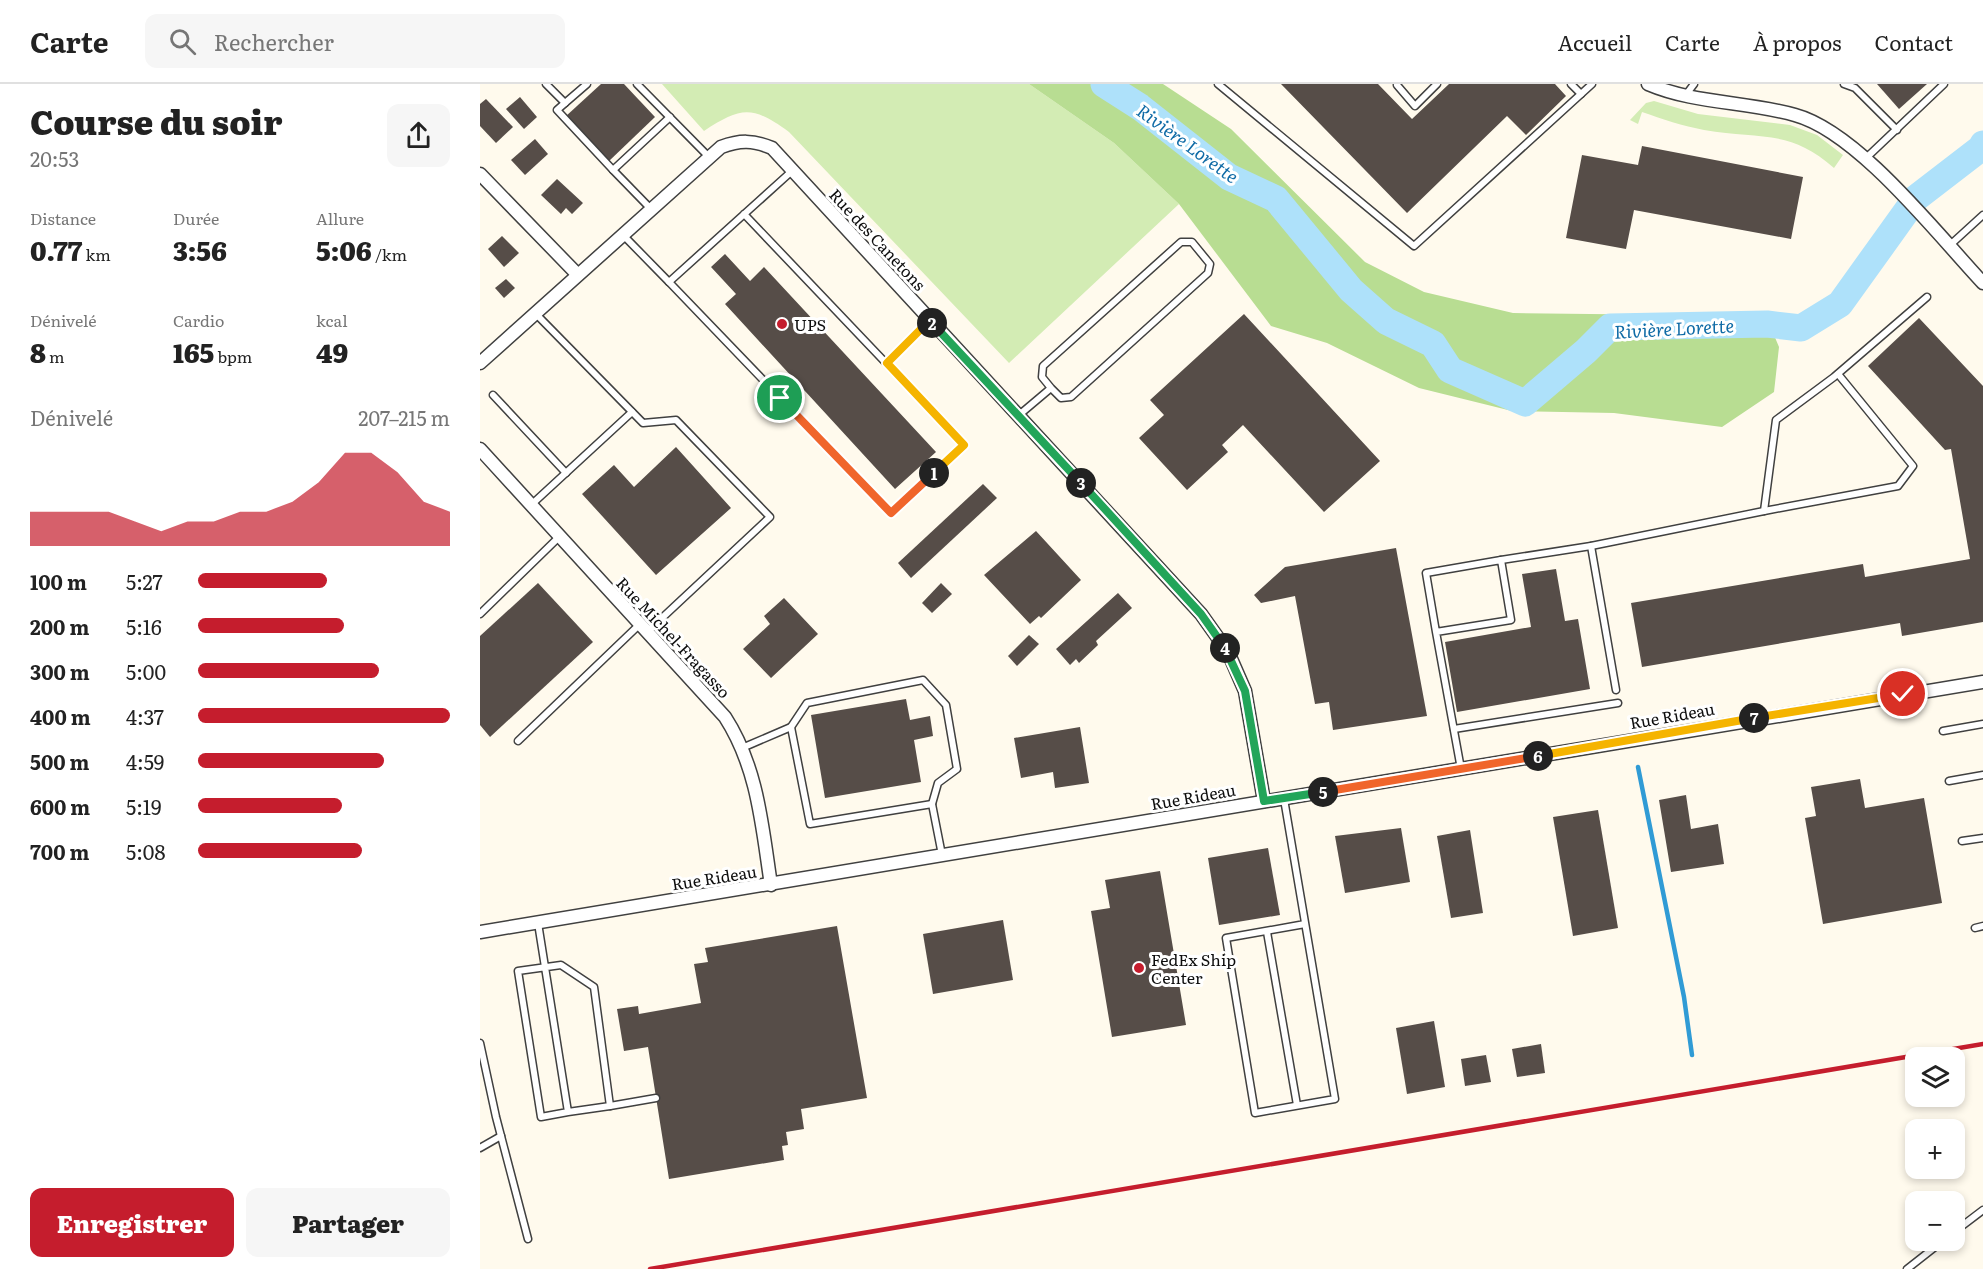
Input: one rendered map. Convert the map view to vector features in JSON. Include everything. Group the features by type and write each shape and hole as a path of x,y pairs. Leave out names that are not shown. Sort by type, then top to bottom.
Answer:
{"street":[{"path":"1648,84 1684,97 1796,115 1833,132 1891,184 1983,283"},
{"name":"Rue des Canetons","path":"480,363 708,156 721,147 737,142 756,142 772,148 1201,614 1228,652 1249,706 1264,801"},
{"path":"480,174 578,274"},
{"name":"Rue Michel-Fragasso","path":"480,449 725,717 742,748 757,793 771,885"},
{"name":"Rue Rideau","path":"480,932 1983,682"}],"lane":[{"path":"546,84 565,103"},
{"path":"586,84 557,110 650,208"},
{"path":"637,84 708,156"},
{"path":"1218,84 1414,246 1592,84"},
{"path":"1397,84 1415,106 1437,84"},
{"path":"1571,84 1581,94"},
{"path":"1684,97 1694,84"},
{"path":"1845,84 1855,88 1897,130"},
{"path":"1865,159 1944,84"},
{"path":"613,170 670,117"},
{"path":"669,282 792,171"},
{"path":"622,234 891,513 964,445 744,214"},
{"path":"1949,247 1983,215"},
{"path":"1181,242 1192,242 1210,264 1208,273 1071,397 1061,398 1051,388 1042,377 1043,366 1181,242"},
{"path":"1764,511 1776,420 1838,374 1927,297"},
{"path":"518,741 770,517 676,420 643,423 535,313"},
{"path":"887,363 930,320"},
{"path":"1462,769 1426,573 1591,546 1898,486 1913,466 1838,374"},
{"path":"1018,416 1051,388"},
{"path":"493,395 566,473"},
{"path":"531,506 632,412"},
{"path":"480,614 560,537"},
{"path":"1591,546 1616,690"},
{"path":"1436,632 1511,620 1502,560"},
{"path":"742,748 791,727 807,703 923,680 945,705 957,769 938,783 932,804 942,856"},
{"path":"1454,729 1618,703"},
{"path":"1943,731 1983,724"},
{"path":"791,727 810,824 932,804"},
{"path":"1949,781 1983,775"},
{"path":"1284,798 1335,1099 1255,1113 1226,939 1305,924"},
{"path":"1962,841 1983,837"},
{"path":"538,923 568,1112"},
{"path":"1975,928 1983,926"},
{"path":"1267,932 1297,1105"},
{"path":"610,1106 594,987 561,964 518,971 541,1117 568,1112 610,1106 656,1098"},
{"path":"480,1043 528,1239"},
{"path":"480,1148 501,1136"},
{"path":"1965,1224 1983,1210"},
{"path":"1906,1269 1930,1251"}],"green space":[{"path":"662,84 1029,84 1114,143 1179,204 1009,363 789,132 765,117 746,112 728,117 704,131"},
{"path":"1029,84 1163,84 1231,129 1365,262 1424,292 1513,313 1766,316 1779,347 1774,392 1722,427 1614,413 1512,411 1419,388 1327,343 1271,326 1179,204 1114,143"},
{"path":"1654,101 1698,114 1790,125 1817,135 1843,155 1834,168 1818,155 1788,141 1704,130 1642,112 1638,124 1630,120 1646,103"}],"building":[{"path":"601,84 624,84 655,117 608,162 565,117"},
{"path":"1281,84 1378,84 1412,119 1449,84 1555,84 1566,96 1526,135 1507,116 1407,213"},
{"path":"1877,84 1927,84 1899,109"},
{"path":"520,97 537,117 524,129 506,109"},
{"path":"486,99 513,127 496,143 480,126 480,104"},
{"path":"535,139 548,154 525,175 511,160"},
{"path":"1642,146 1803,177 1791,239 1634,210 1626,249 1566,238 1582,155 1638,165"},
{"path":"557,179 583,203 572,214 566,208 561,214 541,195"},
{"path":"502,236 519,253 504,267 488,249"},
{"path":"725,254 750,281 764,267 936,452 895,489 725,304 736,294 711,267"},
{"path":"506,279 515,288 504,298 495,288"},
{"path":"1244,314 1380,461 1324,512 1243,425 1222,445 1228,452 1187,490 1139,438 1164,415 1150,400"},
{"path":"1919,318 1983,386 1983,622 1902,636 1900,623 1642,667 1631,603 1863,564 1865,577 1970,559 1951,449 1945,450 1868,366"},
{"path":"676,447 731,508 656,575 582,494 614,465 634,487"},
{"path":"983,484 997,498 911,578 898,563"},
{"path":"1036,531 1081,580 1041,618 1039,616 1030,624 984,575"},
{"path":"1396,548 1427,716 1333,730 1329,702 1315,704 1295,596 1261,603 1254,595 1285,567"},
{"path":"1556,569 1565,621 1578,619 1590,689 1457,712 1445,642 1531,627 1522,574"},
{"path":"538,583 593,642 490,737 480,725 480,636"},
{"path":"941,583 952,594 932,613 922,603"},
{"path":"1118,593 1132,608 1096,641 1098,645 1079,663 1076,659 1070,665 1056,649"},
{"path":"784,598 818,634 771,678 743,649 770,624 764,616"},
{"path":"1029,635 1039,644 1017,666 1008,656"},
{"path":"906,699 910,720 930,716 933,736 914,740 921,782 825,798 811,715"},
{"path":"1080,727 1089,783 1055,788 1053,772 1021,778 1014,738"},
{"path":"1860,779 1865,808 1924,798 1942,903 1823,924 1805,818 1816,816 1811,787"},
{"path":"1686,795 1691,829 1718,824 1724,864 1671,872 1659,800"},
{"path":"1598,810 1618,928 1573,936 1553,817"},
{"path":"1401,828 1410,882 1345,893 1335,836"},
{"path":"1470,830 1483,913 1451,918 1437,836"},
{"path":"1268,848 1280,915 1219,925 1208,858"},
{"name":"FedEx Ship Center","path":"1160,871 1186,1025 1112,1037 1091,911 1110,908 1105,880"},
{"path":"1003,920 1013,980 933,994 923,934"},
{"path":"837,926 867,1098 801,1109 804,1129 786,1132 788,1145 782,1146 784,1160 669,1179 648,1047 624,1051 617,1009 638,1006 639,1014 701,1003 694,964 708,962 705,948"},
{"path":"1434,1021 1445,1087 1407,1094 1396,1028"},
{"path":"1541,1044 1545,1073 1517,1077 1512,1049"},
{"path":"1486,1055 1491,1082 1465,1086 1461,1059"}],"waterway":[{"name":"Rivière Lorette","path":"1104,84 1140,107 1229,177 1276,199 1351,290 1386,321 1433,344 1450,370 1525,403 1586,351 1610,327 1767,324 1801,328 1840,304 1916,198 1981,148 1983,144"},
{"path":"1638,767 1684,997 1692,1055"}],"railway":[{"path":"650,1269 1983,1044"}],"place":[{"name":"UPS","path":"782,324"},
{"name":"FedEx Ship Center","path":"1139,968"}],"route":[{"path":"780,398 891,513 964,445 887,363 930,320 1201,614 1228,652 1249,706 1264,801 1478,767 1903,694"}]}
